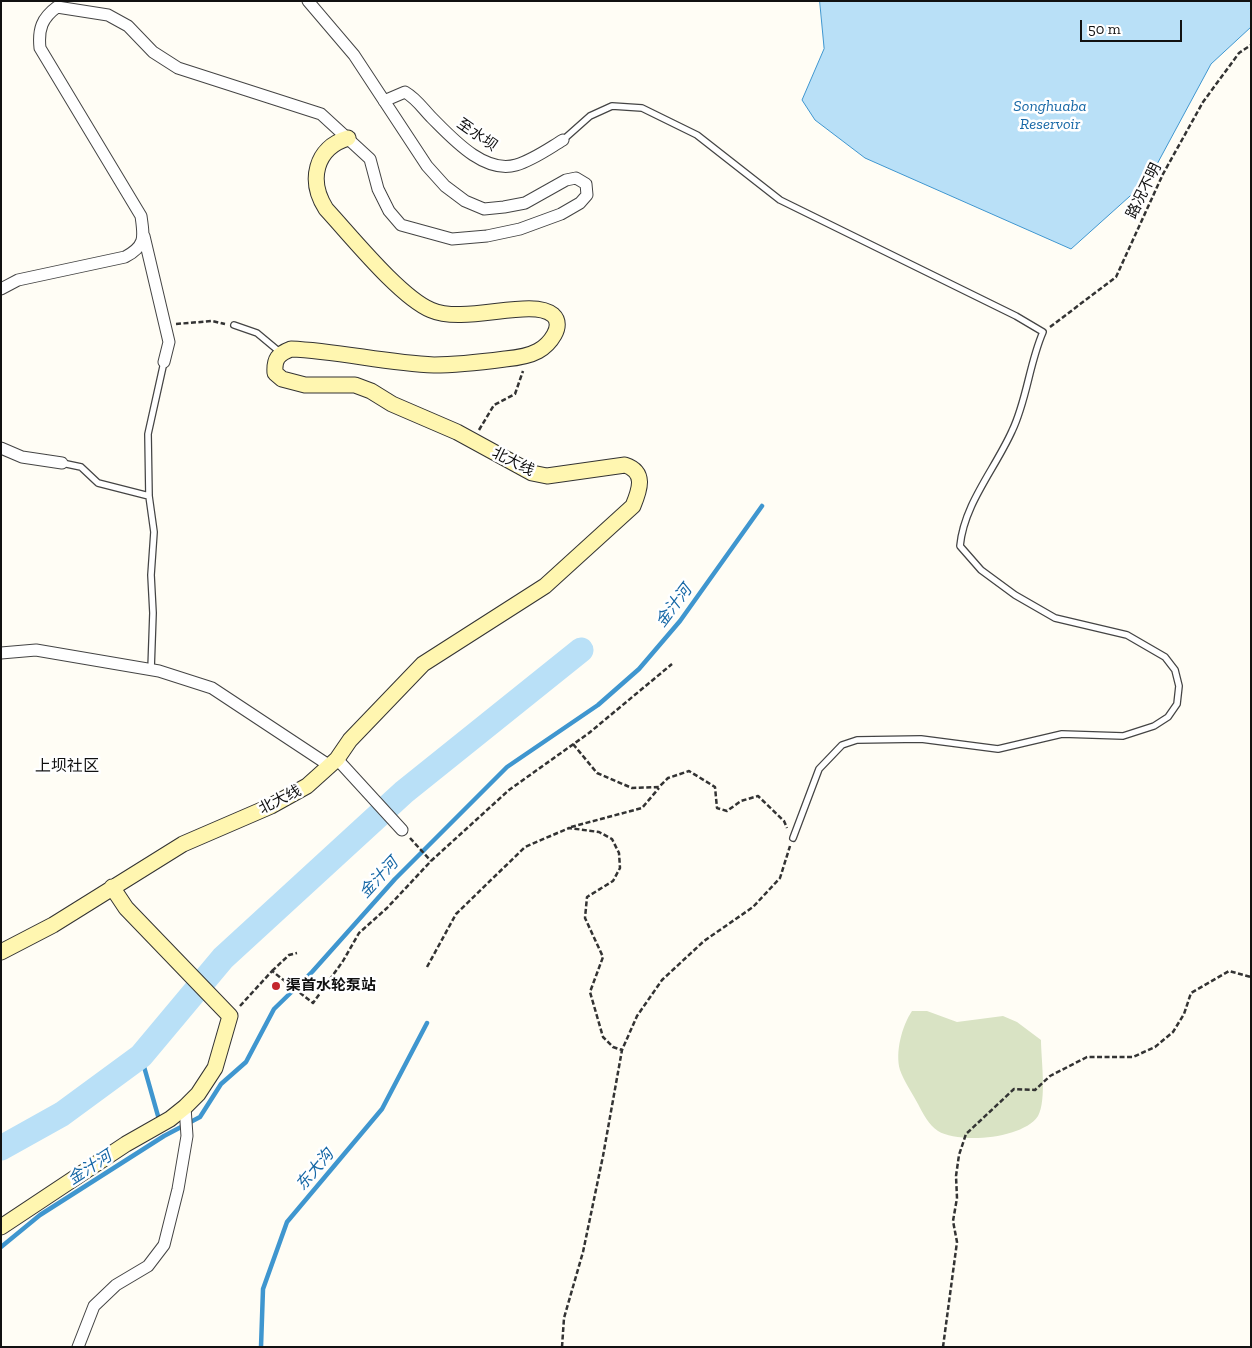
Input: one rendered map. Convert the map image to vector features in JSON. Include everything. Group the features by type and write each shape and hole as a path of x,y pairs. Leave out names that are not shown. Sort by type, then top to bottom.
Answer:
{"street":[{"path":"164,362 169,342 141,216 40,48 38,34 45,16 57,7 108,15 128,26 153,52 178,68 321,114 370,159 378,189 389,210 402,225 452,239 487,236 520,229 561,214 580,203 587,195 586,184 576,178 566,180 525,203 484,209 465,201 446,186 427,166 354,55 308,1"},
{"name":"至水坝","path":"384,101 405,92 415,98 429,115 462,146 482,160 503,167 535,157 563,140"},
{"path":"281,353 291,349 434,364 508,359 528,355 547,345 558,327 555,317 546,310 535,308 462,316 431,310 403,292 326,209 317,196 315,178 317,167 328,148 336,141 348,138"},
{"path":"1,289 18,280 125,257 137,250 144,236"},
{"name":"北大线","path":"1,952 53,926 112,887 183,844 278,802 307,786 333,762 350,740 423,664 545,586 633,506 639,491 640,478 634,468 625,465 547,476 532,473 473,441 355,385 305,385 282,379 275,373 274,362 281,353"},
{"path":"1,448 22,457 62,463"},
{"path":"1,653 36,650 151,670 212,688 333,762 357,780 402,830"},
{"path":"1,1227 126,1144 170,1119 185,1113 215,1068 230,1016 126,908 112,887"},
{"path":"78,1347 94,1306 116,1285 148,1266 164,1245 178,1189 187,1136 185,1113"}],"lane":[{"path":"563,140 590,116 612,106 642,108 698,135 780,200 1016,316 1044,332 1036,348 1013,430 962,525 960,546 981,570 1008,590 1054,618 1128,636 1165,657 1175,670 1179,686 1177,704 1168,717 1161,722 1124,736 1062,734 998,749 921,739 857,740 842,745 819,769 793,838"},
{"path":"234,325 257,333 281,353"},
{"path":"151,670 153,613 150,575 154,532 149,496 148,434 164,362"},
{"path":"62,463 81,467 98,483 149,496"}],"path":[{"name":"路况不明","path":"1044,332 1116,277 1163,174 1203,102 1239,53 1251,45"},
{"path":"165,324 212,321 234,325"},
{"path":"473,441 494,406 515,394 528,355"},
{"path":"272,971 313,1003 359,933 387,908 431,862 510,790 573,744 672,664"},
{"path":"573,744 597,773 632,788 659,787"},
{"path":"427,967 456,914 525,847 570,828 642,808 668,778 689,771 715,787 717,808 726,811 741,801 758,796 784,821 793,838 780,878 753,908 704,941 662,980 638,1016 622,1050 583,1252 564,1318 562,1347"},
{"path":"570,828 599,832 612,839 620,853 620,868 613,881 586,897 585,918 603,957 590,992 600,1028 603,1037 613,1048 622,1050"},
{"path":"418,847 431,862"},
{"path":"230,1016 289,955 297,953"},
{"path":"942,1347 957,1242 953,1221 958,1198 956,1176 959,1154 966,1134 1014,1089 1034,1090 1050,1076 1088,1057 1133,1057 1155,1047 1173,1032 1184,1014 1191,993 1209,981 1229,971 1251,977"}],"green space":[{"path":"912,1011 927,1011 957,1022 1003,1016 1017,1022 1041,1040 1043,1090 1041,1109 1038,1116 1030,1124 1019,1130 990,1137 960,1137 948,1135 935,1129 924,1115 900,1070 898,1055 900,1039"}],"water":[{"name":"Songhuaba Reservoir","path":"820,1 1251,1 1251,27 1211,64 1149,179 1071,249 865,158 815,120 802,100 824,49"}],"waterway":[{"name":"金汁河","path":"1,1247 40,1215 164,1136 200,1117 221,1084 246,1062 274,1009 312,972 395,879 507,767 598,705 639,669 680,621 762,506"},
{"path":"1,1148 62,1114 141,1056 223,958 404,792 581,650"},
{"name":"东大沟","path":"261,1347 263,1289 287,1222 382,1109 427,1023"},
{"path":"141,1056 160,1123"}],"place":[{"name":"渠首水轮泵站","path":"276,986"}],"district":[{"name":"上坝社区","path":"67,766"}]}
